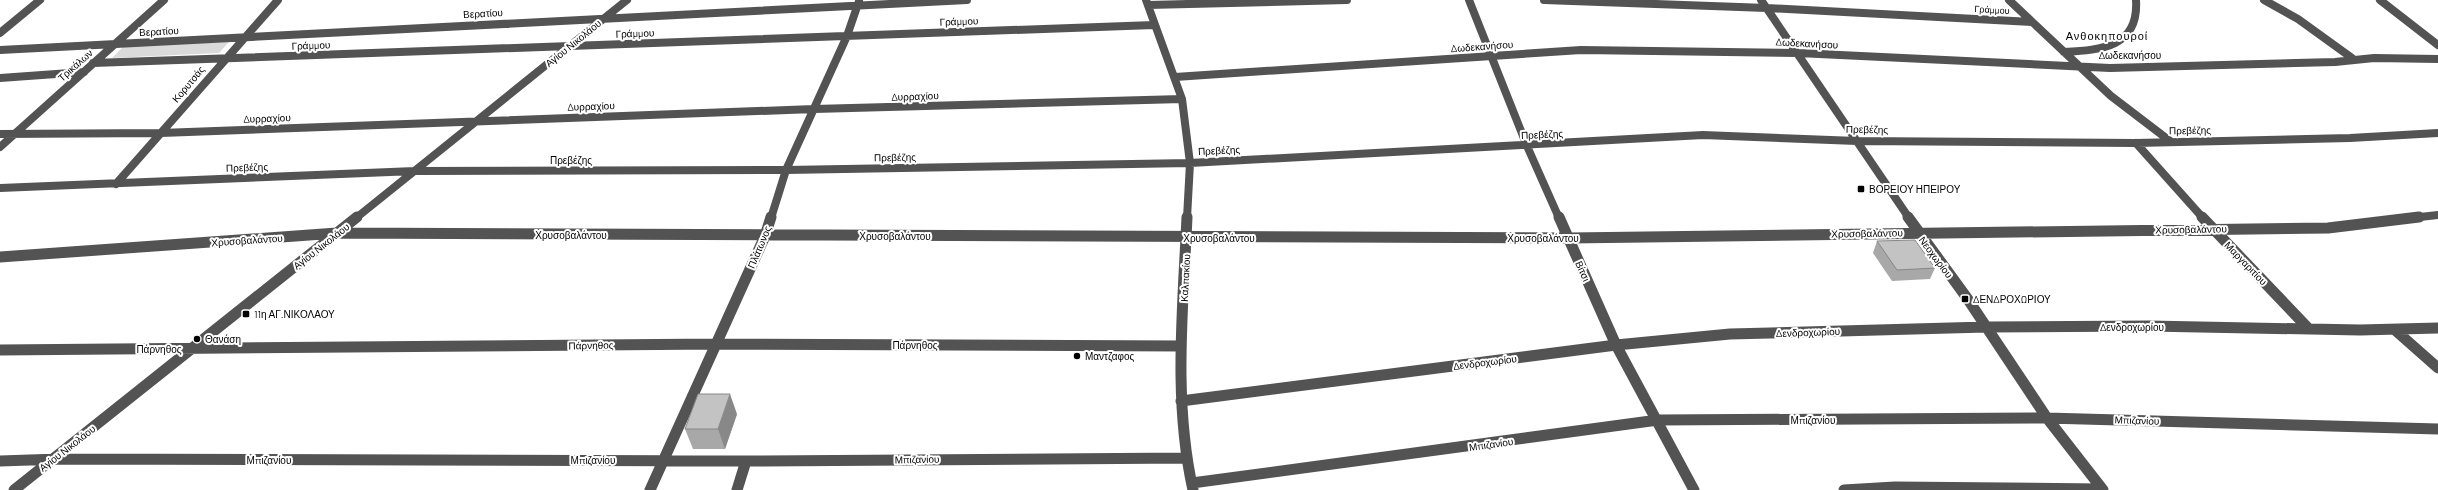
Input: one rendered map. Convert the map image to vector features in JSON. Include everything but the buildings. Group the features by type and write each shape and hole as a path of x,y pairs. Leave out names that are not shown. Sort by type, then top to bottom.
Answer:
{"street":[{"path":"0,33 40,0"},
{"name":"Τρικάλων","path":"0,147 164,0"},
{"name":"Κορυτσάς","path":"116,184 224,59 278,0"},
{"name":"Αγίου Νικολάου","path":"14,490 415,171 627,0"},
{"name":"Βερατίου","path":"0,50 859,3 967,0"},
{"path":"1147,3 1346,0"},
{"name":"Βίτσι","path":"1469,0 1527,146 1616,345 1658,420 1694,490"},
{"name":"Γράμμου","path":"1544,0 1764,4 2032,22"},
{"path":"2009,0 2111,96 2170,141"},
{"path":"2064,52 2105,48 2126,38 2135,23 2136,0"},
{"path":"2264,0 2298,19 2352,58"},
{"path":"2380,0 2438,45"},
{"name":"Πλάτωνος","path":"650,490 765,236 786,170 847,36 859,3"},
{"name":"Καλπακίου","path":"1147,3 1154,25 1175,77 1182,100 1190,162 1181,346 1181,401 1186,458 1192,487"},
{"name":"Νεοχωρίου","path":"1764,4 1918,232 1986,327 2047,418 2102,489"},
{"name":"Γράμμου","path":"94,63 1154,25"},
{"name":"Δωδεκανήσου","path":"1175,77 1581,50 1798,54 1944,62 2118,67 2335,62 2352,58 2438,59"},
{"path":"0,78 84,72"},
{"name":"Δυρραχίου","path":"0,134 161,133 478,120 1182,100"},
{"name":"Πρεβέζης","path":"0,188 415,171 786,170 1190,162 1527,146 1703,135 1857,140 2136,143 2170,141 2350,138 2438,133"},
{"name":"Μαργαριτίου","path":"2136,143 2212,228 2308,328"},
{"name":"Χρυσοβαλάντου","path":"0,257 337,233 1187,238 1569,238 2212,228 2328,228 2438,216"},
{"name":"Δενδροχωρίου","path":"1181,401 1616,345 1730,334 1986,327 2308,328 2395,330 2438,328"},
{"path":"2395,330 2438,367"},
{"name":"Πάρνηθος","path":"0,350 716,344 1181,346"},
{"name":"Μπιζανίου","path":"1192,487 1658,420 2047,418 2438,429"},
{"name":"Μπιζανίου","path":"0,461 746,461 1186,458"},
{"path":"737,490 746,461"},
{"path":"1844,490 1895,488 2102,489"}],"shaded area":[{"path":"229,42 219,53 112,58 124,46"}],"place":[{"name":"ΒΟΡΕΙΟΥ ΗΠΕΙΡΟΥ","path":"1861,189"},
{"name":"ΔΕΝΔΡΟΧΩΡΙΟΥ","path":"1965,299"},
{"name":"11η ΑΓ.ΝΙΚΟΛΑΟΥ","path":"246,314"},
{"name":"Θανάση","path":"197,339"},
{"name":"Μαντζαφος","path":"1077,356"}],"district":[{"name":"Ανθοκηπουροί","path":"2107,36"}]}
